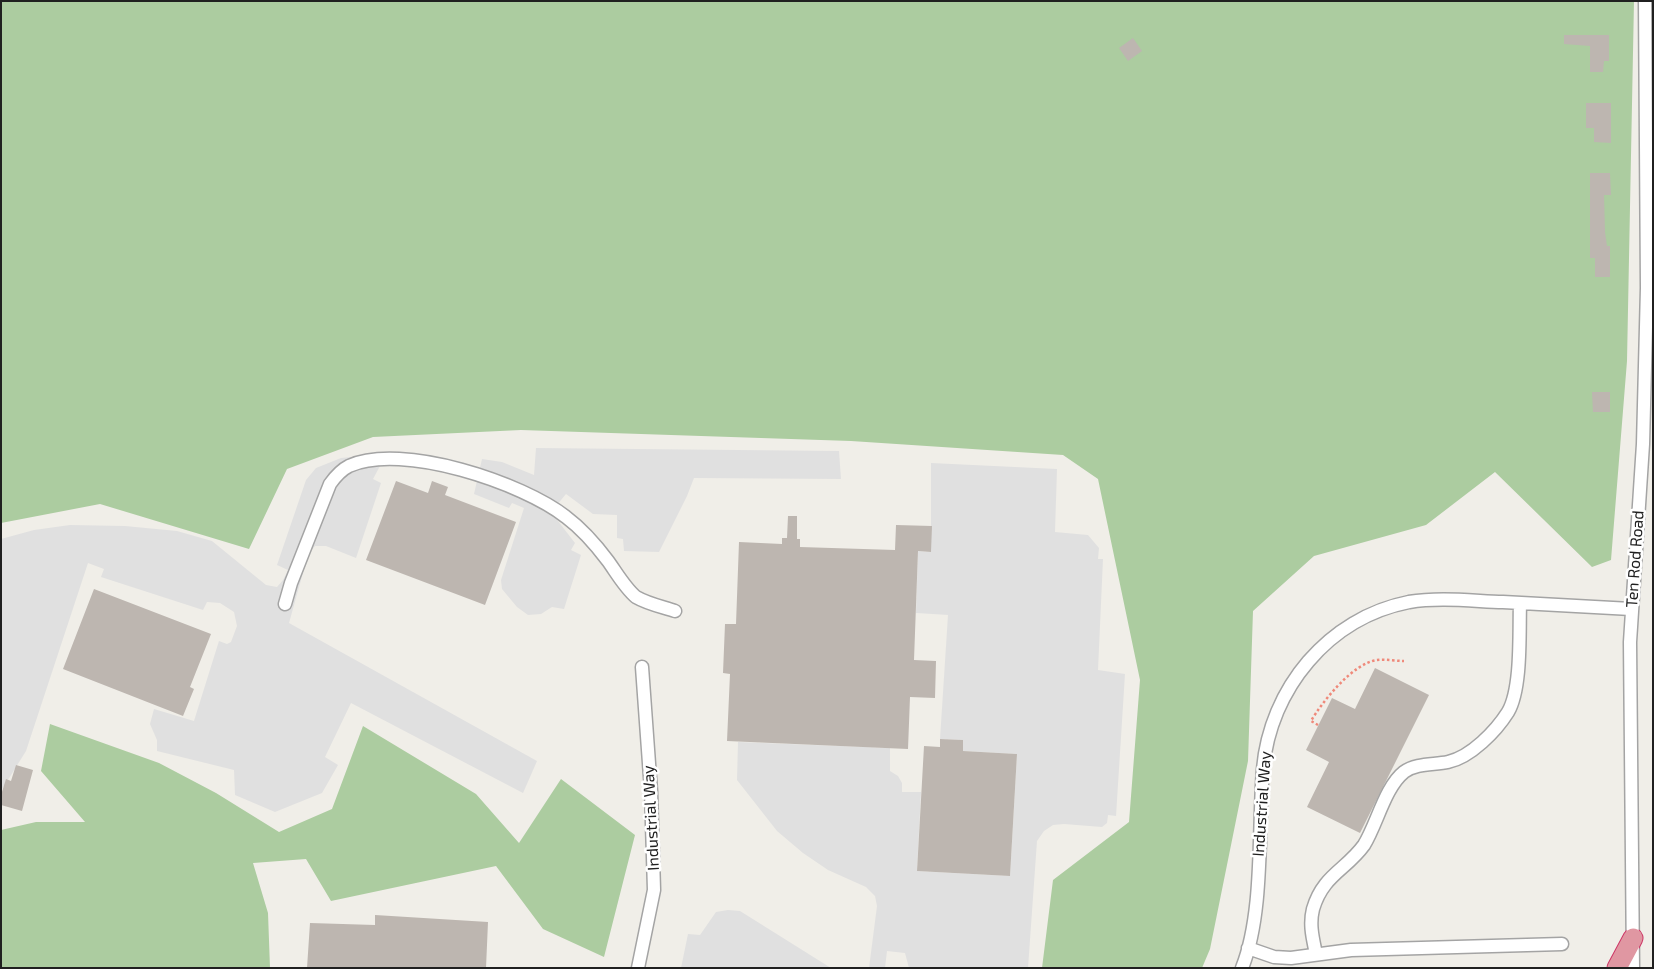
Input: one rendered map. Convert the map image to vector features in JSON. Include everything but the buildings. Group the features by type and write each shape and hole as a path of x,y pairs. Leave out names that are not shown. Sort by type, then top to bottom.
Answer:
{"highway":[{"path":"1617,968 1633,938"}],"street":[{"name":"Ten Rod Road","path":"1633,968 1630,720 1631,609 1649,379 1646,1"},
{"path":"285,604 298,565 330,484 338,474 350,466 388,460 420,462 484,476 523,492 573,523 601,552 634,595 643,601 675,612"},
{"name":"Industrial Way","path":"1242,968 1248,948 1255,907 1263,768 1267,741 1272,720 1306,662 1344,629 1388,608 1409,602 1434,600 1631,609"},
{"path":"1316,954 1312,921 1319,895 1333,874 1355,856 1364,844 1398,777 1415,767 1449,762 1462,757 1478,745 1508,712 1516,688 1520,603"},
{"name":"Industrial Way","path":"638,968 654,890 651,801 642,668"},
{"path":"1248,948 1284,958 1351,950 1562,944"}],"path":[{"path":"1318,726 1311,721 1330,693 1349,676 1375,660 1404,661"}],"green space":[{"path":"1,1 1634,1 1627,361 1611,560 1592,567 1495,472 1426,525 1314,556 1253,611 1248,761 1210,949 1202,968 1042,968 1053,880 1129,822 1140,680 1098,479 1063,455 851,441 521,430 373,437 287,469 249,549 100,504 1,523"},
{"path":"50,724 159,763 216,793 279,832 332,809 363,726 476,794 519,843 561,779 635,835 604,957 543,929 496,866 331,901 306,859 253,863 268,913 270,968 1,968 1,830 36,822 85,822 41,771"}],"shaded area":[{"path":"536,448 839,451 841,479 694,478 659,552 624,551 623,539 617,538 617,515 593,514 566,494 551,512 575,543 571,550 581,555 564,609 552,607 541,614 528,615 517,607 502,589 501,580 524,508 512,503 509,508 474,494 482,459 502,462 534,475"},
{"path":"361,456 380,466 373,479 381,483 356,558 326,546 315,546 308,555 289,623 537,761 523,793 351,703 325,757 338,765 322,793 275,812 235,795 234,770 157,751 157,740 150,724 154,709 194,721 219,641 227,644 231,642 237,626 234,612 220,603 207,602 203,610 101,577 104,569 88,563 26,751 1,791 1,539 34,530 70,525 125,526 177,531 212,541 266,585 277,587 288,570 277,565 306,480 316,468 341,458"},
{"path":"931,463 1057,469 1055,532 1088,535 1099,548 1098,559 1103,559 1098,670 1125,674 1116,816 1108,815 1107,823 1102,827 1053,825 1044,831 1037,841 1028,968 909,968 905,953 887,951 885,968 869,968 877,906 875,896 866,887 828,870 803,853 777,831 737,780 738,742 890,748 890,771 898,776 902,783 902,792 921,792 917,871 1010,876 1017,754 963,751 963,740 940,739 948,615 916,613 918,551 931,552"},
{"path":"740,911 831,968 681,968 688,934 700,935 716,912"}]}
